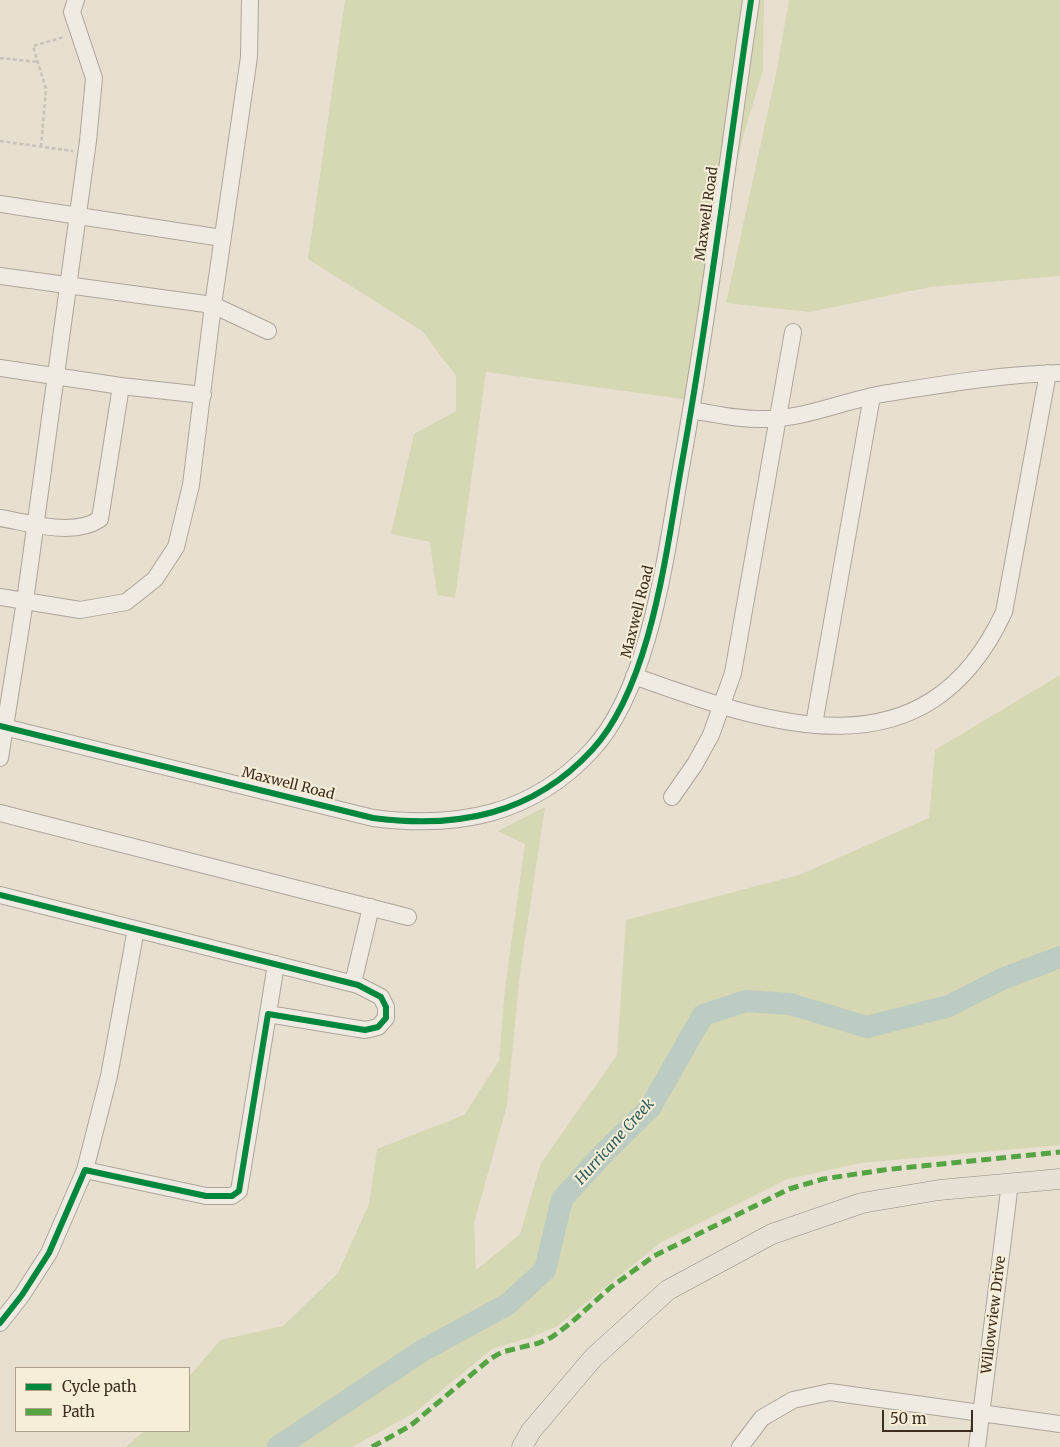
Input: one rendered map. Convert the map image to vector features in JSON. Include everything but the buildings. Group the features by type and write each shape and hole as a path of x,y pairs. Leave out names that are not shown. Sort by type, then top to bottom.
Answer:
{"main road":[{"path":"522,1447 531,1431 594,1357 668,1290 772,1234 862,1203 939,1190 1060,1179"}],"street":[{"path":"0,758 2,726 25,601 36,524 78,215 94,78 72,12 76,0"},
{"path":"0,597 80,610 126,602 156,580 176,547 191,485 222,238 249,57 250,0"},
{"name":"Maxwell Road","path":"2,726 373,818 403,822 442,822 490,814 538,794 565,775 592,750 608,730 634,676 646,644 666,548 691,410 751,0"},
{"path":"0,204 222,238"},
{"path":"0,276 213,305 268,331"},
{"path":"672,797 695,764 711,735 739,647 793,332"},
{"path":"0,368 202,396"},
{"path":"634,676 721,706 752,714 814,724 863,726 904,716 937,698 968,670 990,640 1004,612 1054,373 1032,374 872,396 778,418 734,418 691,410"},
{"path":"0,518 73,528 89,526 100,518 121,386"},
{"path":"814,724 872,396"},
{"path":"0,813 408,917"},
{"path":"0,895 353,983 381,997 386,1007 386,1018 378,1027 365,1030 268,1014"},
{"path":"353,983 371,908"},
{"path":"0,1322 22,1294 49,1252 85,1170 110,1076 136,929"},
{"path":"85,1170 206,1196 232,1196 239,1191 276,964"},
{"name":"Willowview Drive","path":"977,1447 1010,1184"},
{"path":"740,1447 762,1418 793,1400 830,1392 1060,1424"}],"path":[{"path":"41,147 46,89 33,46 64,37"},
{"path":"0,58 38,62"},
{"path":"0,141 73,151"}],"green space":[{"path":"345,0 764,0 763,70 743,137 721,231 690,400 486,372 455,598 437,595 430,542 391,534 414,434 456,411 456,376 422,331 308,259"},
{"path":"789,0 1060,0 1060,276 930,287 810,312 726,303 776,74"},
{"path":"1060,675 1060,1145 861,1163 788,1179 660,1243 556,1327 492,1349 414,1413 352,1447 126,1447 143,1432 190,1432 190,1376 220,1340 283,1326 338,1273 369,1204 377,1149 464,1115 499,1061 505,988 525,844 498,831 545,807 520,973 507,1105 474,1223 476,1270 520,1234 541,1163 617,1055 626,920 799,875 929,818 935,750"}],"waterway":[{"name":"Hurricane Creek","path":"278,1447 422,1351 508,1304 545,1270 562,1199 604,1153 650,1108 703,1015 746,1001 790,1004 867,1027 949,1006 1002,979 1060,957"}],"marked path":[{"path":"372,1447 410,1426 490,1359 502,1352 539,1343 552,1337 611,1287 654,1256 789,1189 823,1179 883,1170 1060,1152"}],"cycle path":[{"path":"0,726 373,818 404,821 434,821 463,818 492,812 518,803 544,790 569,772 592,750 612,723 629,691 642,655 662,577 701,351 751,0"},
{"path":"0,895 358,985 381,997 386,1007 386,1018 378,1027 365,1030 268,1014 239,1191 232,1196 206,1196 85,1170 49,1253 22,1295 0,1323"}]}
